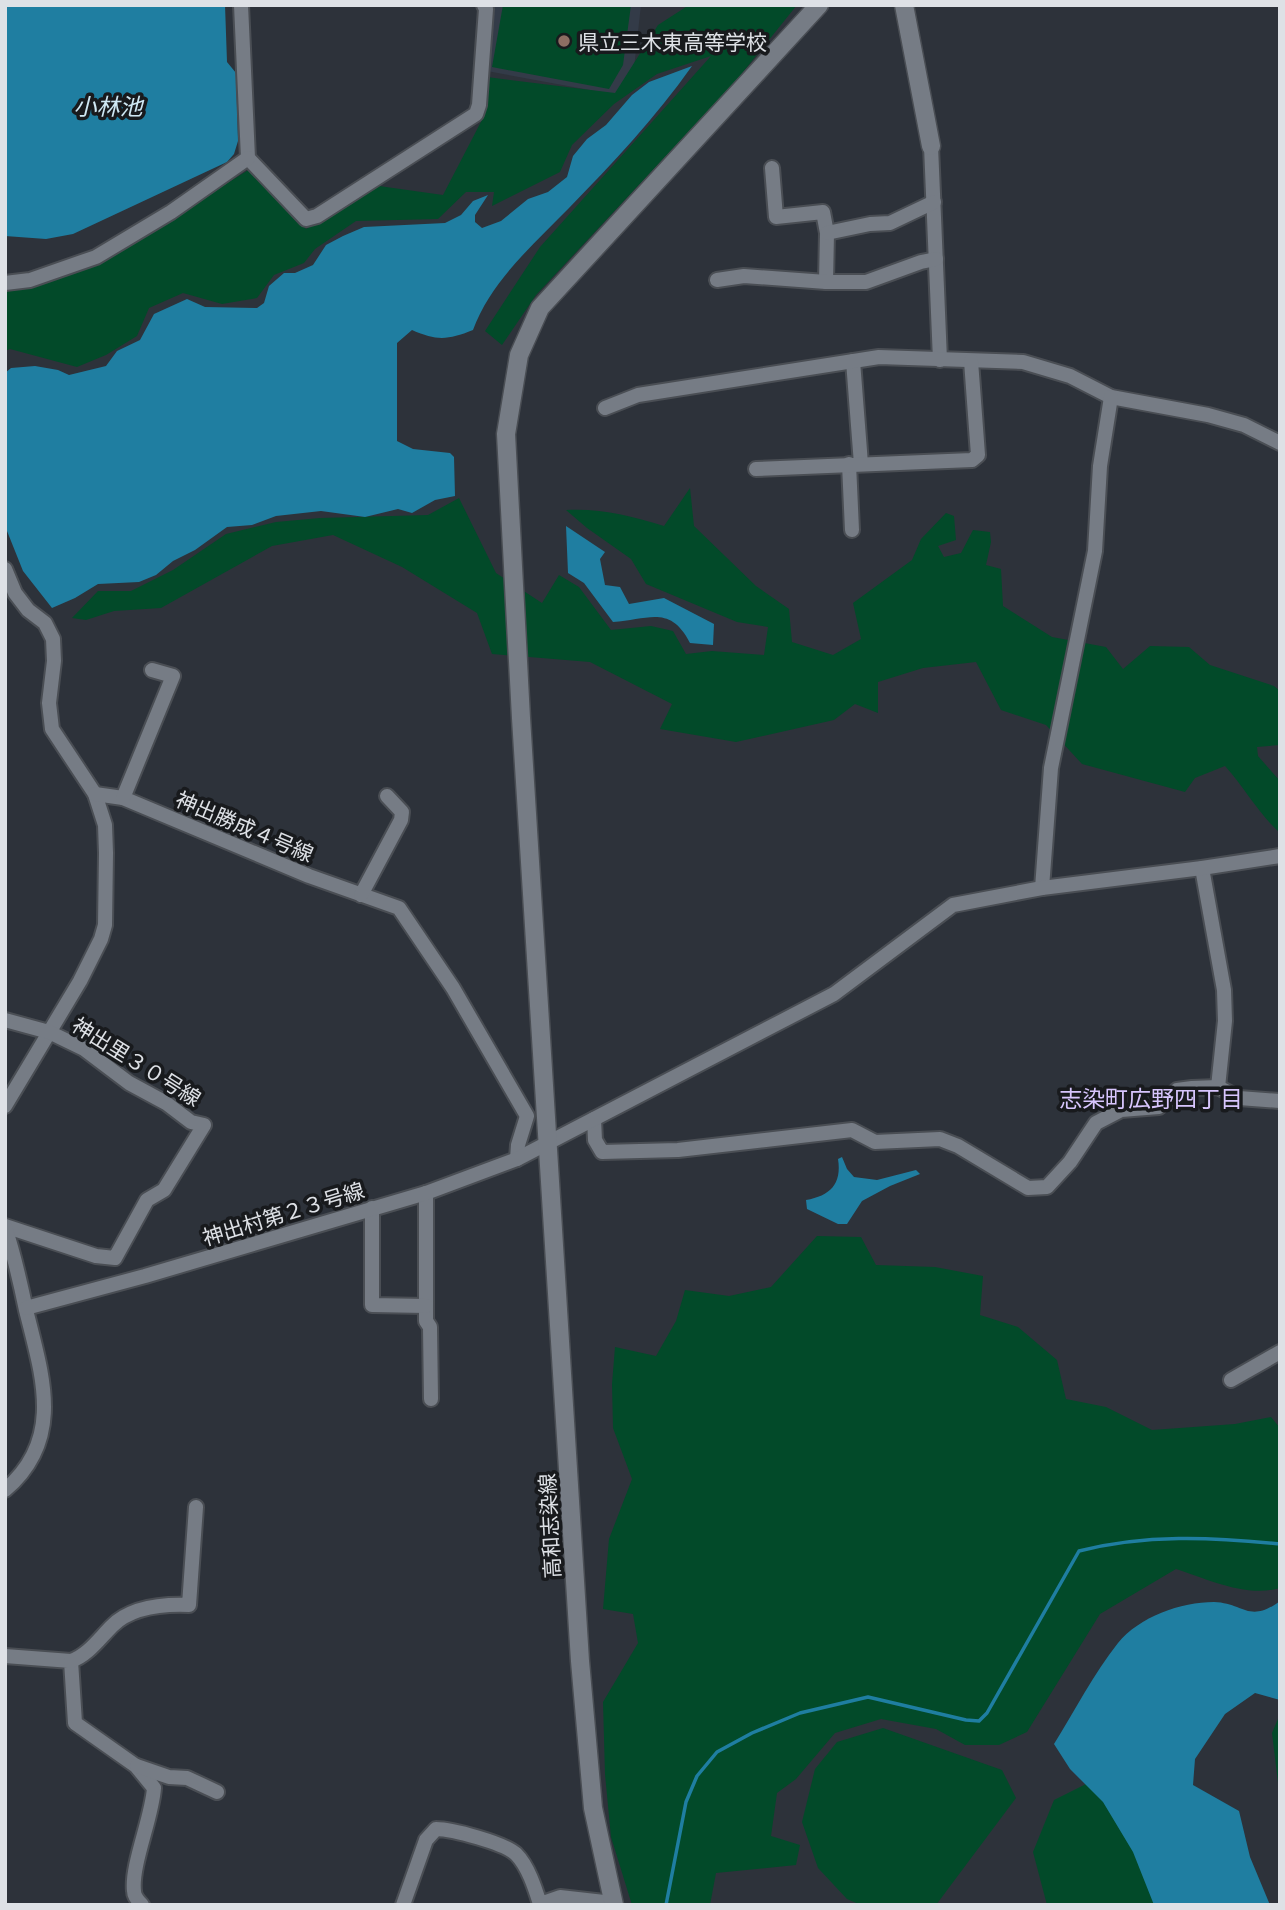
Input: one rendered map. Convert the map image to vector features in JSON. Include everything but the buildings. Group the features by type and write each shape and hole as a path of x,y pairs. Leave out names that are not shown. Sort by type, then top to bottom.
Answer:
{"street":[{"path":"241,5 248,158 306,219 317,216 476,114 479,105 486,9 484,5"},
{"name":"高和志染線","path":"614,1904 593,1808 580,1661 521,718 506,434 519,355 540,308 819,5"},
{"path":"904,5 931,146 940,360"},
{"path":"5,283 30,280 96,257 172,212 248,158"},
{"path":"772,168 776,217 822,212 827,233 826,282"},
{"path":"827,233 870,224 890,223 934,202"},
{"path":"717,280 744,275 826,282 866,282 936,259"},
{"path":"605,408 638,395 880,357 1023,362 1070,376 1111,397 1209,415 1244,425 1280,443"},
{"path":"852,530 855,464 853,361"},
{"path":"756,468 972,460 978,455 971,361"},
{"path":"1042,888 1051,768 1095,551 1100,466 1111,397"},
{"path":"5,569 15,593 28,610 45,623 52,639 54,661 49,704 52,729 95,794 105,825 105,925 101,939 80,981 5,1106"},
{"path":"123,798 173,676 152,670"},
{"name":"神出勝成４号線","path":"95,794 123,798 232,845 399,908 453,988 527,1116 518,1145 517,1159"},
{"path":"362,895 401,820 402,812 387,796"},
{"name":"神出村第２３号線","path":"26,1308 145,1276 426,1193 517,1159 834,995 953,905 1042,888 1280,856"},
{"path":"1202,868 1224,990 1225,1021 1218,1087"},
{"name":"神出里３０号線","path":"5,1020 49,1032 84,1049 129,1083 166,1103 191,1122 204,1125 164,1190 147,1200 115,1258 96,1256 5,1226"},
{"path":"594,1119 595,1140 602,1152 678,1150 852,1130 875,1142 940,1139 958,1146 1028,1188 1047,1187 1070,1162 1096,1123 1121,1110 1159,1107 1177,1090 1218,1087 1239,1098 1280,1101"},
{"path":"426,1193 426,1321 430,1327 431,1399"},
{"path":"372,1208 372,1305 426,1306"},
{"path":"5,1226 19,1269 42,1373 44,1406 39,1443 32,1461 5,1490"},
{"path":"1231,1380 1280,1352"},
{"path":"5,1656 71,1661 82,1657 126,1615 146,1609 189,1605 196,1507"},
{"path":"71,1661 75,1723 136,1766 154,1788 153,1803 136,1871 134,1892 142,1905"},
{"path":"136,1766 169,1777 187,1778 217,1792"},
{"path":"403,1905 426,1840 436,1829 476,1836 517,1855 533,1881 540,1904 560,1897 614,1904"}],"shaded area":[{"name":"県立三木東高等学校","path":"495,5 641,5 634,68 617,95 487,71"}],"green space":[{"name":"県立三木東高等学校","path":"503,5 631,5 623,65 609,89 492,67"},
{"path":"689,5 797,5 735,82 536,295 502,345 485,331 540,247 711,56 657,74 614,104 572,145 560,172 492,206 494,192 466,192 438,219 356,221 315,249 304,263 274,275 257,298 222,304 183,293 149,308 137,336 106,355 77,367 10,349 5,351 5,290 94,266 250,169 306,229 379,186 443,195 484,116 487,77 615,93 658,25"},
{"path":"690,488 694,526 756,586 789,609 792,642 833,655 861,639 853,603 912,560 921,539 946,513 954,516 956,540 938,546 944,557 961,553 973,530 990,532 991,542 986,565 1001,569 1003,606 1052,637 1106,647 1123,669 1150,646 1189,647 1210,665 1274,686 1280,691 1280,745 1257,747 1258,756 1280,781 1280,833 1225,766 1195,778 1185,792 1082,764 1046,725 1001,710 976,662 923,668 878,682 878,713 855,704 834,720 736,742 660,729 672,704 590,662 492,654 477,613 402,567 333,535 272,546 161,608 114,611 86,620 72,618 98,591 131,591 173,570 226,534 276,522 428,515 459,498 496,573 542,603 559,575 579,587 611,630 651,626 673,631 686,654 712,651 764,655 768,627 737,622 646,584 631,559 566,510 616,513 664,526"},
{"path":"817,1236 861,1237 876,1265 935,1267 983,1276 980,1315 1018,1327 1057,1360 1066,1399 1106,1407 1152,1430 1235,1424 1271,1417 1280,1428 1280,1588 1254,1591 1241,1589 1176,1569 1100,1614 1027,1732 999,1745 965,1745 936,1729 881,1719 835,1733 796,1779 777,1793 771,1836 800,1845 796,1865 716,1873 710,1905 632,1905 611,1837 605,1774 603,1702 638,1643 633,1614 603,1609 609,1539 632,1479 613,1428 615,1347 656,1356 676,1321 685,1290 729,1296 771,1287"},
{"path":"1280,1714 1280,1799 1272,1733"},
{"path":"883,1728 1002,1770 1016,1798 936,1905 861,1905 847,1899 818,1868 802,1822 815,1769 837,1742"},
{"path":"1102,1776 1183,1905 1047,1905 1033,1852 1054,1800"}],"water":[{"name":"小林池","path":"5,5 225,5 227,62 236,73 238,141 234,154 227,162 73,234 46,239 5,236"},
{"path":"692,66 633,140 514,265 491,295 473,330 442,338 412,330 397,343 397,441 413,449 450,453 454,457 455,496 435,500 412,513 398,509 365,517 321,511 276,516 252,525 227,527 156,575 139,582 98,584 52,608 23,571 5,526 5,373 11,368 35,366 69,375 106,366 117,351 140,340 154,314 187,299 205,307 257,308 264,303 269,286 284,273 295,273 313,265 326,245 364,227 445,223 461,215 473,201 488,195 475,215 475,222 482,228 501,221 528,199 548,192 567,177 573,156 587,139 606,125 632,95 649,82"},
{"path":"566,526 605,552 600,559 605,585 620,587 629,604 664,598 714,624 713,645 690,643 674,623 666,619 647,617 613,622 584,583 568,573"},
{"path":"842,1157 854,1177 877,1180 916,1170 920,1174 862,1201 847,1224 838,1224 807,1209 806,1200 828,1192 836,1182 838,1159"},
{"path":"1280,1601 1280,1700 1255,1693 1225,1714 1195,1759 1193,1785 1239,1811 1250,1857 1270,1905 1154,1905 1133,1852 1103,1802 1070,1769 1054,1744 1109,1655 1137,1626 1162,1613 1188,1605 1224,1603 1253,1612 1269,1608"}],"waterway":[{"path":"666,1905 686,1802 697,1776 717,1752 752,1733 800,1713 868,1697 979,1721 987,1713 1079,1551 1154,1539 1280,1544"}],"place":[{"name":"県立三木東高等学校","path":"564,41"}],"district":[{"name":"志染町広野四丁目","path":"1151,1098"}]}
